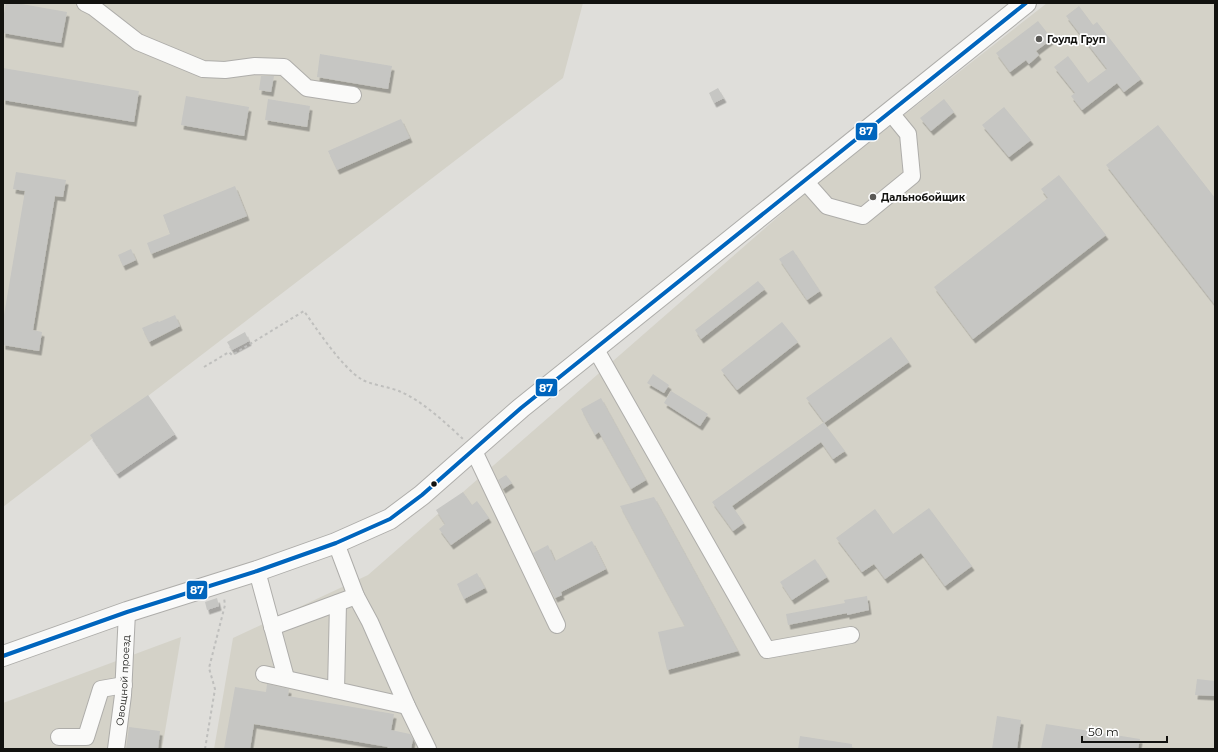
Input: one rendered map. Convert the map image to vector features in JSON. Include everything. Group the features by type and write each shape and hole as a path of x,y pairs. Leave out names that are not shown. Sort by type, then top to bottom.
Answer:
{"main road":[{"path":"3,656 127,612 221,581 257,571 336,543 390,518 407,507 428,490 521,408 804,180 890,112 940,80 1026,3"}],"street":[{"path":"85,3 93,7 138,42 203,69 225,70 255,66 284,67 307,88 353,95"},
{"path":"804,180 827,206 863,216 912,176 908,134 890,112"},
{"path":"595,348 767,650 851,635"},
{"path":"473,449 557,625"},
{"path":"336,543 356,596 370,622 407,706 428,749"},
{"path":"257,571 286,678"},
{"path":"272,627 356,596"},
{"path":"336,690 338,603"},
{"name":"Овощной проезд","path":"116,749 124,684 127,612"},
{"path":"264,674 407,706"},
{"path":"59,737 86,737 101,690 124,684"}],"path":[{"path":"204,366 229,352 232,355 304,311 345,365 362,380 402,392 433,413 473,449"},
{"path":"205,749 215,689 210,668 225,605 221,581"}],"shaded area":[{"path":"3,3 583,3 563,78 3,507"},
{"path":"1047,3 1215,3 1215,749 214,749 233,638 368,575 811,188"},
{"path":"181,637 162,749 3,749 3,703"}],"building":[{"path":"6,3 16,3 67,12 61,43 3,33 3,19"},
{"path":"1079,6 1093,25 1097,22 1141,79 1124,92 1117,83 1082,110 1071,96 1075,93 1054,67 1068,56 1088,83 1107,69 1066,16"},
{"path":"1038,21 1052,39 1036,51 1039,55 1029,64 1026,60 1010,72 996,53"},
{"path":"320,54 392,66 388,89 317,77"},
{"path":"3,68 139,91 134,122 3,100"},
{"path":"261,76 274,76 271,92 259,90"},
{"path":"718,88 724,98 714,103 709,93"},
{"path":"186,96 249,107 244,136 181,125"},
{"path":"268,99 310,106 307,127 265,120"},
{"path":"944,99 954,112 931,131 920,118"},
{"path":"1004,107 1031,140 1009,157 982,125"},
{"path":"401,119 410,138 337,170 328,151"},
{"path":"1158,125 1215,198 1215,305 1106,165"},
{"path":"16,172 66,180 63,197 55,196 33,330 42,332 39,351 3,345 3,321 25,191 13,189"},
{"path":"1059,175 1106,235 973,339 934,287 1048,198 1041,189"},
{"path":"235,186 247,216 151,254 147,243 170,234 163,215"},
{"path":"131,249 136,260 123,266 118,255"},
{"path":"793,250 820,291 807,300 779,259"},
{"path":"758,281 765,289 701,339 695,330"},
{"path":"175,315 180,326 149,342 142,328"},
{"path":"782,322 798,342 737,390 721,370"},
{"path":"245,332 249,341 232,350 227,342"},
{"path":"891,337 909,362 824,423 845,451 833,459 821,442 732,506 744,523 733,531 712,502 824,422 806,398"},
{"path":"653,374 669,385 664,393 647,383"},
{"path":"671,391 708,414 700,426 664,403"},
{"path":"148,395 175,434 117,474 90,435"},
{"path":"601,398 646,480 631,489 599,432 595,435 581,409"},
{"path":"506,475 512,483 503,489 498,480"},
{"path":"463,492 472,505 477,501 489,518 451,545 439,529 445,524 436,510"},
{"path":"654,497 738,651 667,670 658,632 685,626 620,506"},
{"path":"929,508 972,566 945,586 921,553 885,579 874,564 862,572 836,538 875,509 893,534"},
{"path":"592,541 606,569 561,592 562,595 555,598 533,553 548,545 555,561"},
{"path":"815,559 827,577 792,600 780,582"},
{"path":"477,573 485,588 464,599 457,584"},
{"path":"867,596 869,610 788,625 786,614 845,603 844,600"},
{"path":"217,598 219,606 207,610 205,602"},
{"path":"1197,679 1215,681 1215,696 1195,695"},
{"path":"267,684 289,689 288,696 394,714 391,730 410,734 413,739 411,749 387,749 388,747 254,724 250,749 224,749 235,687 266,692"},
{"path":"997,716 1021,720 1017,749 992,749"},
{"path":"1046,724 1140,739 1138,749 1041,749"},
{"path":"129,727 160,731 158,749 126,749"},
{"path":"800,736 852,744 852,749 798,749"}],"transit line":[{"name":"87","path":"3,656 127,612 257,571 336,543 390,519 422,495 521,408 1026,3"}],"place":[{"name":"Гоулд Груп","path":"1039,39"},
{"name":"Дальнобойщик","path":"873,197"}]}
